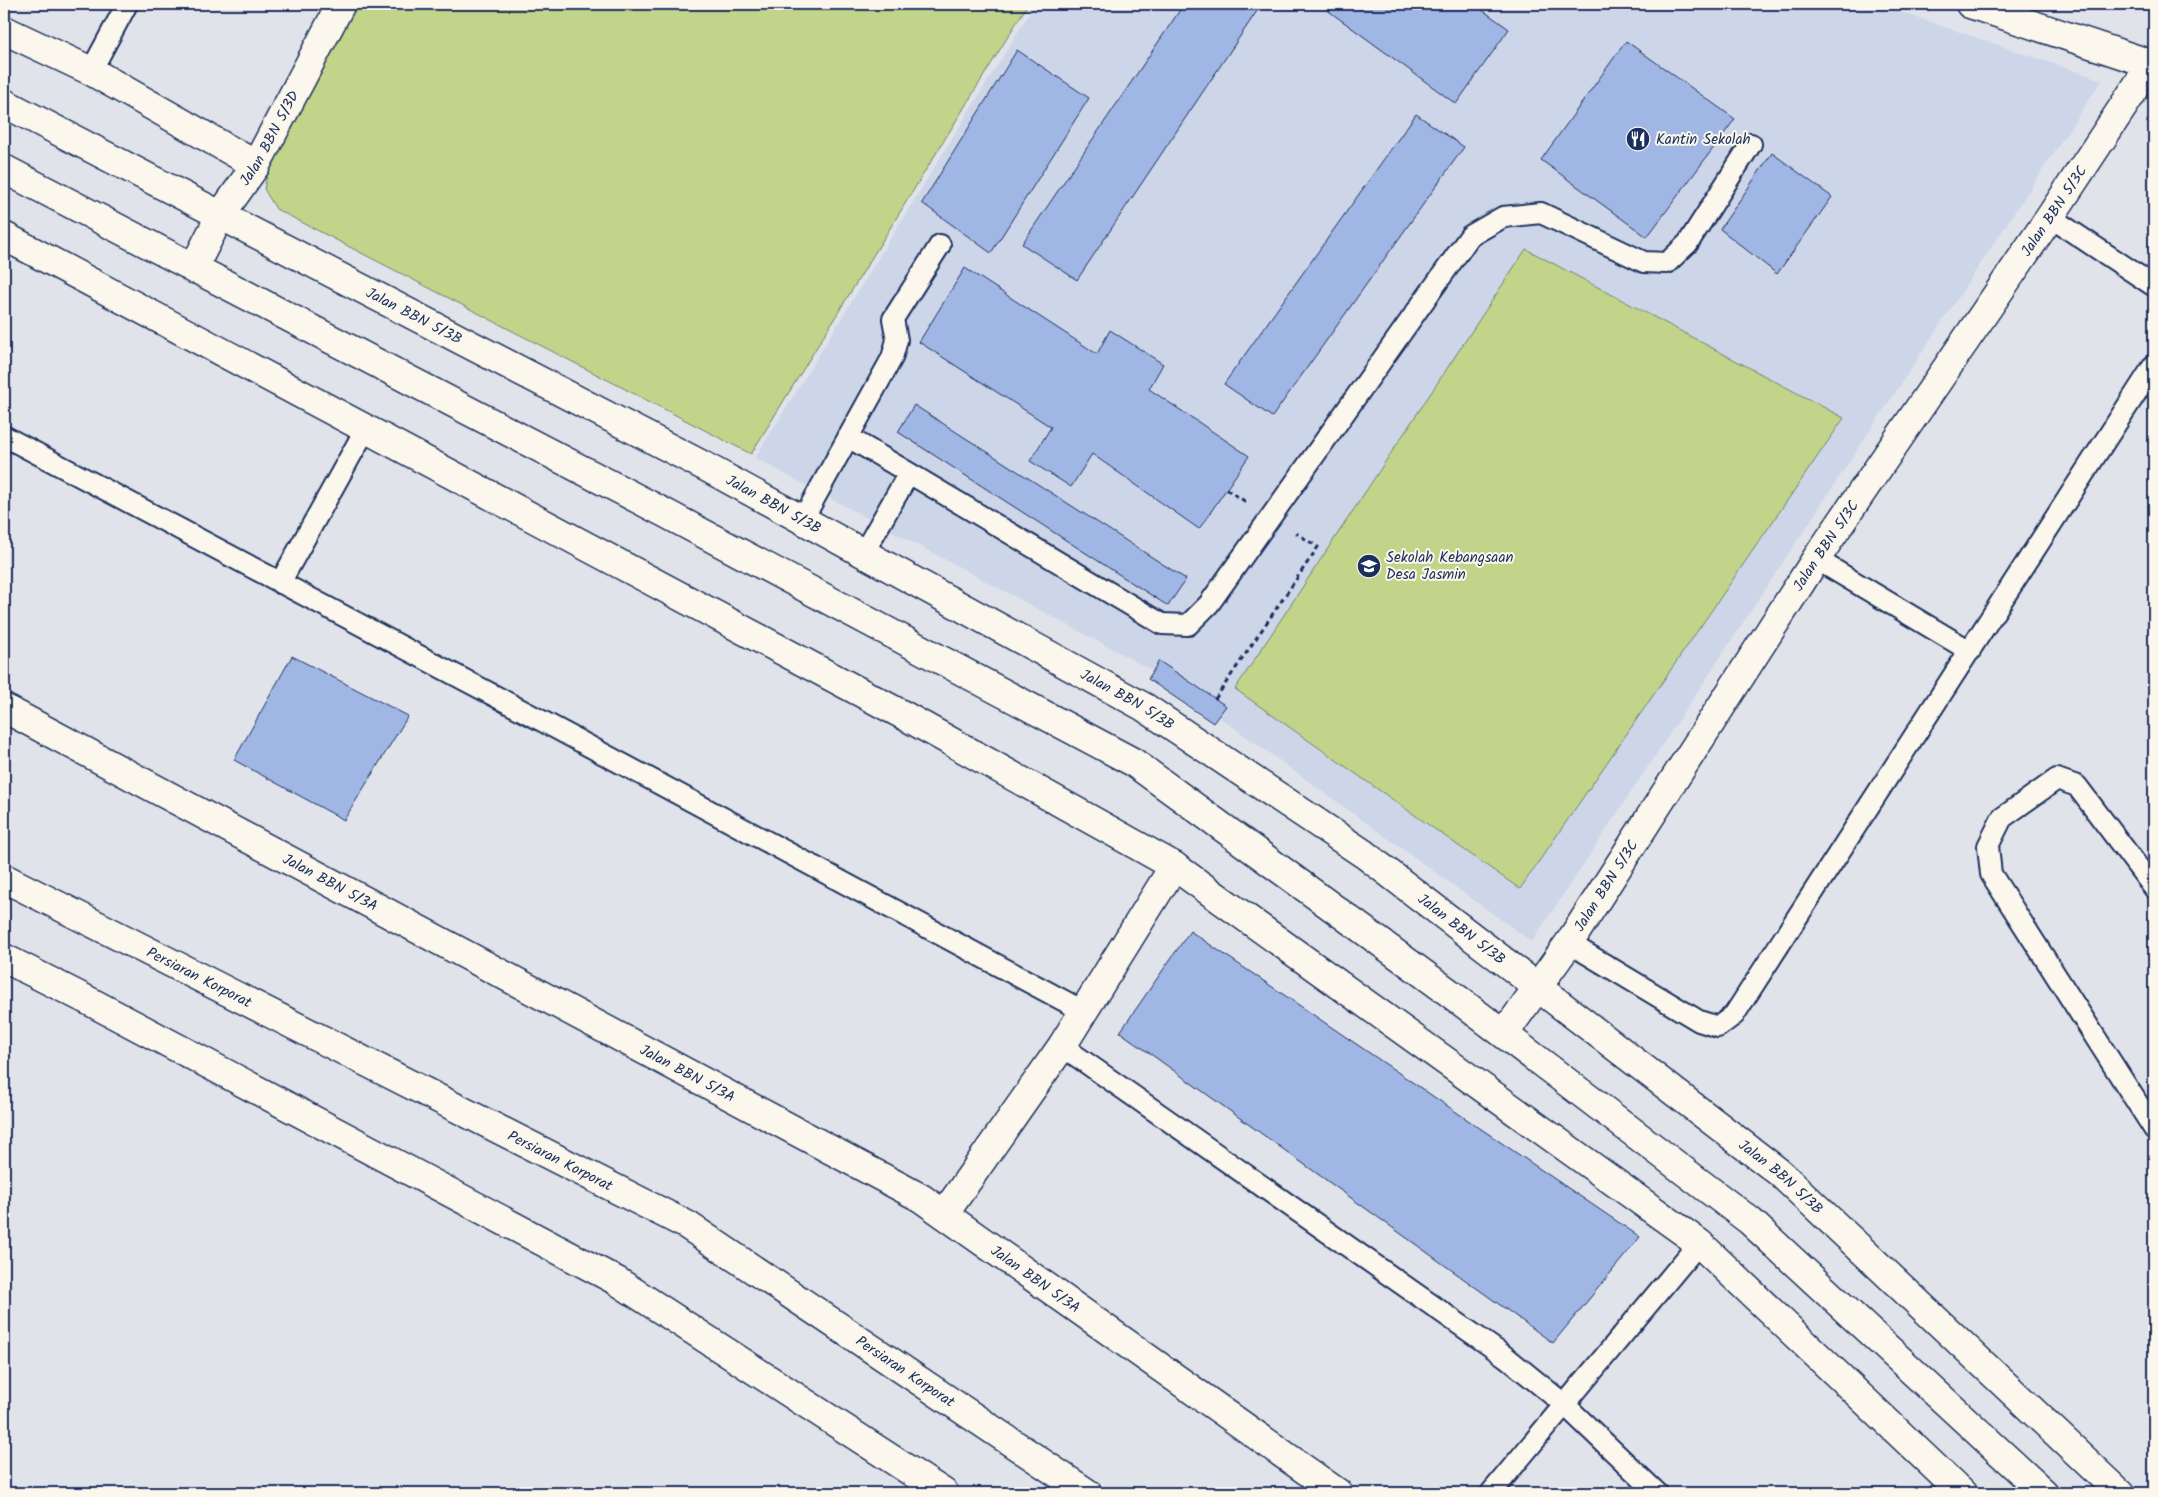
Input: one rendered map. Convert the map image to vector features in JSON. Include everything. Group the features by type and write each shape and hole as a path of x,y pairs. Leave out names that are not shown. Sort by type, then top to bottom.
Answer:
{"street":[{"name":"Jalan BBN 5/3D","path":"193,269 220,216 256,165 341,4"},
{"path":"1970,4 2153,62"},
{"path":"4,30 92,71 256,165"},
{"name":"Jalan BBN 5/3C","path":"1504,1034 1539,988 1569,943 1816,559 2050,217 2153,62"},
{"name":"Jalan BBN 5/3B","path":"4,103 803,519 1144,707 1364,854 1780,1173 2120,1493"},
{"path":"4,170 663,512 1133,762 1504,1034 1750,1221 2044,1493"},
{"path":"4,236 905,716 1174,866 1699,1243 1962,1493"},
{"name":"Jalan BBN 5/3A","path":"4,708 798,1132 945,1213 1338,1493"},
{"path":"945,1213 1062,1046 1174,866"},
{"name":"Persiaran Korporat","path":"4,878 687,1225 1087,1493"},
{"path":"4,958 91,1002 617,1281 944,1493"}],"lane":[{"path":"92,71 127,4"},
{"path":"848,437 1162,624 1188,625 1209,604 1470,236 1503,217 1541,213 1644,262 1667,263 1688,243 1751,144"},
{"path":"2050,217 2154,286"},
{"path":"803,519 892,358 897,340 893,319 940,244"},
{"path":"1569,943 1699,1021 1718,1028 1734,1014 2154,365"},
{"path":"280,582 365,430"},
{"path":"4,436 1083,1011"},
{"path":"864,552 909,473"},
{"path":"1816,559 1970,650"},
{"path":"2154,888 2077,786 2057,779 2002,818 1988,846 1991,874 2154,1129"},
{"path":"1062,1046 1506,1357 1565,1404 1657,1493"},
{"path":"1491,1493 1699,1243"}],"path":[{"path":"1226,489 1251,505"},
{"path":"1215,699 1318,547 1293,531"}],"shaded area":[{"name":"Sekolah Kebangsaan Desa Jasmin","path":"1035,4 1877,4 2102,80 1532,942 1159,674 755,458"}],"green space":[{"path":"357,4 1028,4 751,454 276,209 264,189 269,167"},
{"path":"1526,249 1844,418 1520,889 1235,689"}],"building":[{"path":"1184,4 1261,5 1077,280 1022,244"},
{"path":"1319,4 1474,4 1509,29 1456,104"},
{"name":"Kantin Sekolah","path":"1626,41 1735,119 1647,237 1541,160"},
{"path":"1017,50 1089,98 991,253 922,203"},
{"path":"1416,114 1464,147 1272,417 1224,384"},
{"path":"1772,153 1832,197 1777,274 1720,229"},
{"path":"965,268 1097,354 1110,330 1163,364 1149,389 1249,456 1199,529 1092,454 1071,487 1030,461 1051,427 919,342"},
{"path":"914,405 1186,579 1168,606 898,432"},
{"path":"292,656 408,716 344,820 234,760"},
{"path":"1159,661 1226,706 1213,723 1148,679"},
{"path":"1190,931 1640,1237 1553,1343 1120,1032"}],"place":[{"name":"Kantin Sekolah","path":"1638,139"},
{"name":"Sekolah Kebangsaan Desa Jasmin","path":"1369,566"}]}
